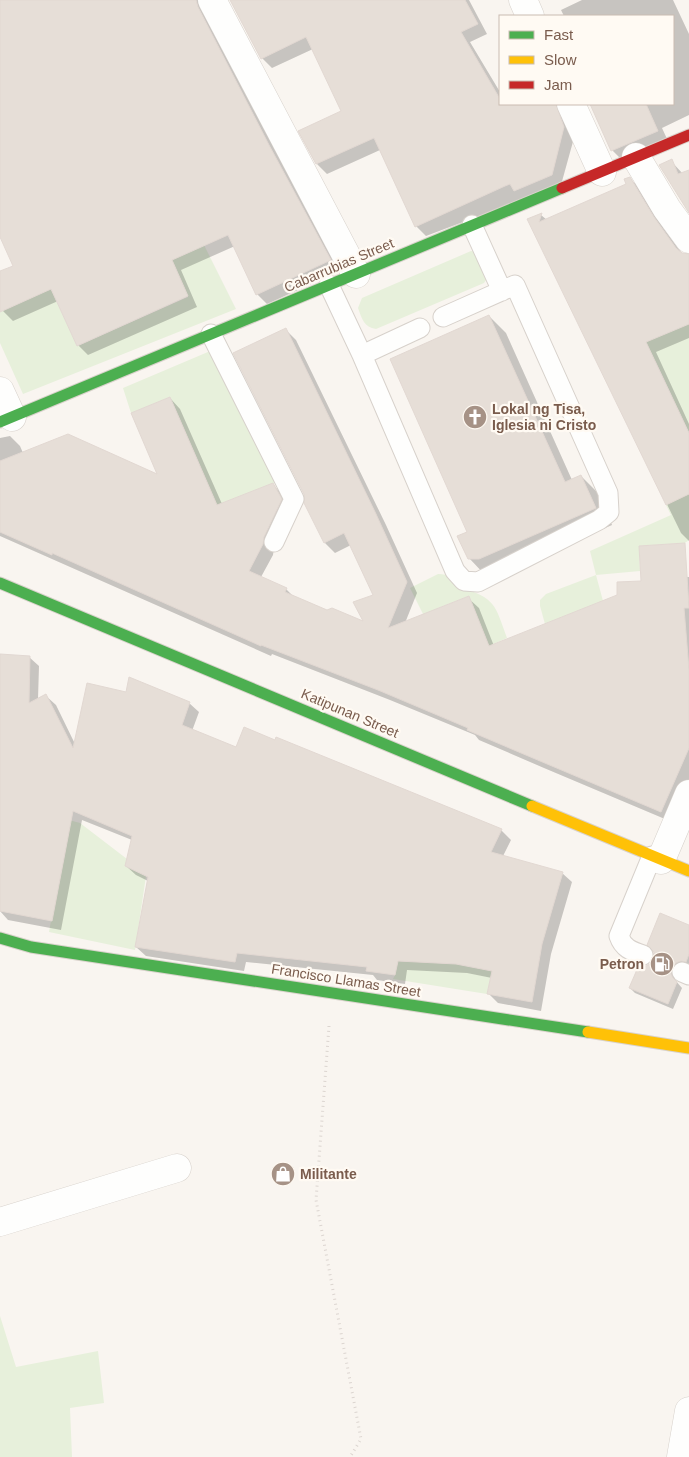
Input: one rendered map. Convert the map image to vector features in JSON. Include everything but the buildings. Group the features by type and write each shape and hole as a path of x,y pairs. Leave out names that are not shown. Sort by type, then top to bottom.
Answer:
{"street":[{"path":"212,0 356,274"},
{"path":"523,0 530,15"},
{"path":"570,105 602,172"},
{"name":"Cabarrubias Street","path":"6,419 689,135"},
{"path":"636,157 667,209 689,239"},
{"path":"0,391 6,419"},
{"name":"Katipunan Street","path":"0,583 689,872"},
{"path":"657,858 689,794"},
{"name":"Francisco Llamas Street","path":"0,938 31,947 689,1048"},
{"path":"0,1222 177,1168"},
{"path":"681,1457 689,1411"}],"lane":[{"path":"472,226 502,291"},
{"path":"329,285 362,354 455,571 464,581 478,582 599,520 609,512 608,493 515,285 443,317"},
{"path":"362,354 420,328"},
{"path":"211,334 294,499 274,542"},
{"path":"643,955 627,949 621,943 619,936 657,858"}],"path":[{"path":"332,993 316,1200 361,1439 350,1457"}],"green space":[{"path":"179,195 236,309 23,394 0,343 0,312 51,289 77,346 188,297 172,260 190,252"},
{"path":"471,251 476,252 488,277 484,283 376,329 364,322 358,308 362,298"},
{"path":"661,266 689,292 689,433 656,362 636,346 688,324"},
{"path":"215,349 280,481 214,506 198,461 170,397 131,413 123,388"},
{"path":"689,494 689,540 685,543 639,546 640,571 596,575 590,551 671,515 666,505"},
{"path":"438,574 448,576 459,587 487,599 496,610 507,638 489,646 469,596 438,608 436,618 427,622 410,588"},
{"path":"596,575 603,601 545,624 540,600 546,594"},
{"path":"69,820 80,823 127,859 125,866 146,876 135,950 49,932"},
{"path":"398,961 456,964 492,971 487,994 393,979"},
{"path":"0,1316 16,1367 98,1351 104,1403 70,1408 72,1457 0,1457"}],"traffic: fast":[{"path":"0,422 562,188"},
{"path":"0,583 532,806"},
{"path":"0,938 31,947 588,1032"}],"traffic: slow":[{"path":"532,806 689,871"},
{"path":"588,1032 689,1048"}],"traffic: jam":[{"path":"562,188 689,135"}],"place":[{"name":"Lokal ng Tisa, Iglesia ni Cristo","path":"475,417"},
{"name":"Petron","path":"662,964"},
{"name":"Militante","path":"283,1174"}]}
